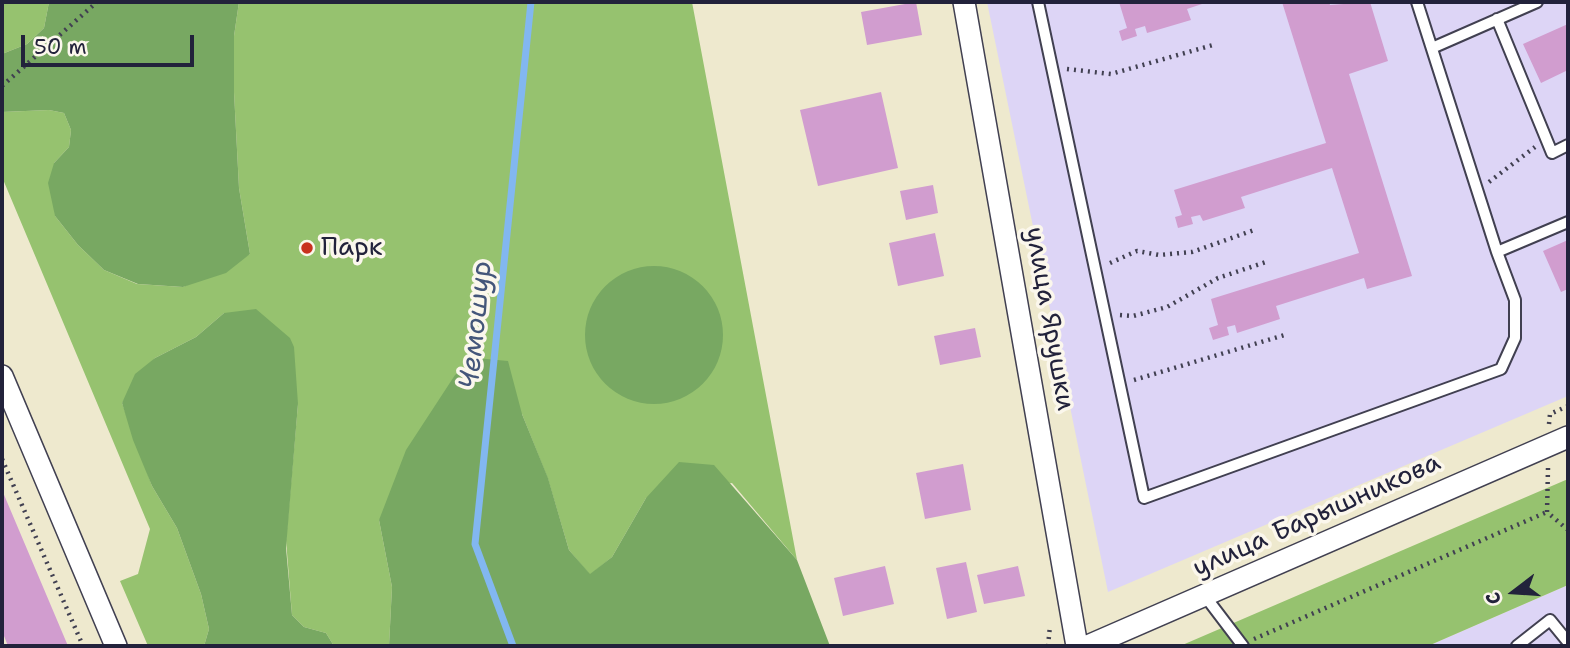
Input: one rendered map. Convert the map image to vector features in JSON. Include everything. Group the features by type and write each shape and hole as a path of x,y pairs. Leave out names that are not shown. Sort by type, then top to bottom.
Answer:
{"street":[{"name":"улица Ярушки","path":"964,2 1077,646"},
{"path":"2,376 116,646"},
{"name":"улица Барышникова","path":"1088,646 1568,437"}],"lane":[{"path":"1038,2 1144,498 1501,369 1515,338 1515,300 1497,253 1417,2"},
{"path":"1432,48 1537,2"},
{"path":"1497,19 1552,153 1568,145"},
{"path":"1497,253 1568,222"},
{"path":"1205,596 1242,645"},
{"path":"1517,646 1550,620 1568,642"}],"path":[{"path":"2,86 97,2"},
{"path":"1052,68 1111,74 1213,45"},
{"path":"1478,191 1546,139"},
{"path":"1097,277 1114,259 1137,251 1159,255 1192,252 1257,229"},
{"path":"1105,315 1133,316 1167,307 1218,278 1269,261"},
{"path":"1120,384 1288,334"},
{"path":"1547,512 1548,446"},
{"path":"2,459 83,646"},
{"path":"1547,512 1568,530"},
{"path":"1242,645 1547,512"}],"shaded area":[{"path":"987,2 1568,2 1568,396 1108,592"},
{"path":"1568,585 1568,646 1428,646"}],"green space":[{"path":"2,2 49,2 44,28 27,44 2,54"},
{"path":"49,2 239,2 234,36 234,92 239,188 250,254 226,273 183,287 138,284 104,270 78,245 55,216 48,183 54,163 69,147 71,130 64,113 49,110 2,112 2,54 27,44 44,28"},
{"path":"239,2 692,2 797,560 732,483 646,498 612,557 590,575 569,550 548,479 522,414 379,520 392,587 389,646 334,646 326,633 304,627 292,615 286,540 298,404 224,313 196,337 155,358 122,403 152,486 177,528 201,594 209,629 204,646 148,646 120,581 138,574 150,529 2,177 2,112 49,110 64,113 71,130 69,147 54,163 55,216 78,245 104,270 137,284 183,287 250,254 239,188 234,92 234,36"},
{"path":"654,266 680,272 702,287 717,309 723,335 717,361 702,383 680,398 654,404 628,398 606,383 591,361 585,335 591,309 606,287 628,272"},
{"path":"256,309 290,338 294,347 298,404 286,548 292,615 304,627 326,633 334,646 204,646 209,629 201,594 177,528 152,486 133,440 122,403 135,374 155,358 196,337 224,313"},
{"path":"476,358 508,361 522,414 548,478 569,550 590,574 612,557 646,498 679,462 714,465 797,560 830,646 389,646 392,587 379,520 406,450 455,375"},
{"path":"1568,479 1568,585 1428,646 1180,646"}],"building":[{"path":"916,2 922,35 867,45 861,12"},
{"path":"1119,2 1208,2 1187,9 1191,20 1147,33 1145,26 1135,29 1137,36 1122,41 1119,31 1127,28"},
{"path":"1282,2 1329,2 1330,5 1370,2 1388,61 1349,74 1412,276 1367,289 1364,278 1276,306 1280,319 1237,333 1235,325 1227,327 1229,335 1213,340 1209,328 1218,325 1211,299 1359,253 1332,168 1241,197 1245,208 1203,221 1200,215 1191,217 1193,224 1178,228 1175,217 1182,215 1174,190 1326,143"},
{"path":"1568,24 1568,70 1541,83 1523,44"},
{"path":"881,92 898,168 818,186 800,110"},
{"path":"933,185 938,213 906,220 900,191"},
{"path":"935,233 944,276 898,286 889,243"},
{"path":"1568,240 1568,289 1561,292 1543,251"},
{"path":"975,328 981,357 940,365 934,336"},
{"path":"963,464 971,510 925,519 916,473"},
{"path":"2,490 68,646 8,646 2,631"},
{"path":"966,562 977,612 947,619 936,568"},
{"path":"885,566 894,604 843,616 834,578"},
{"path":"1018,566 1025,596 984,604 977,575"}],"waterway":[{"name":"Чемошур","path":"513,646 475,544 531,2"}],"place":[{"name":"Парк","path":"307,248"}]}
